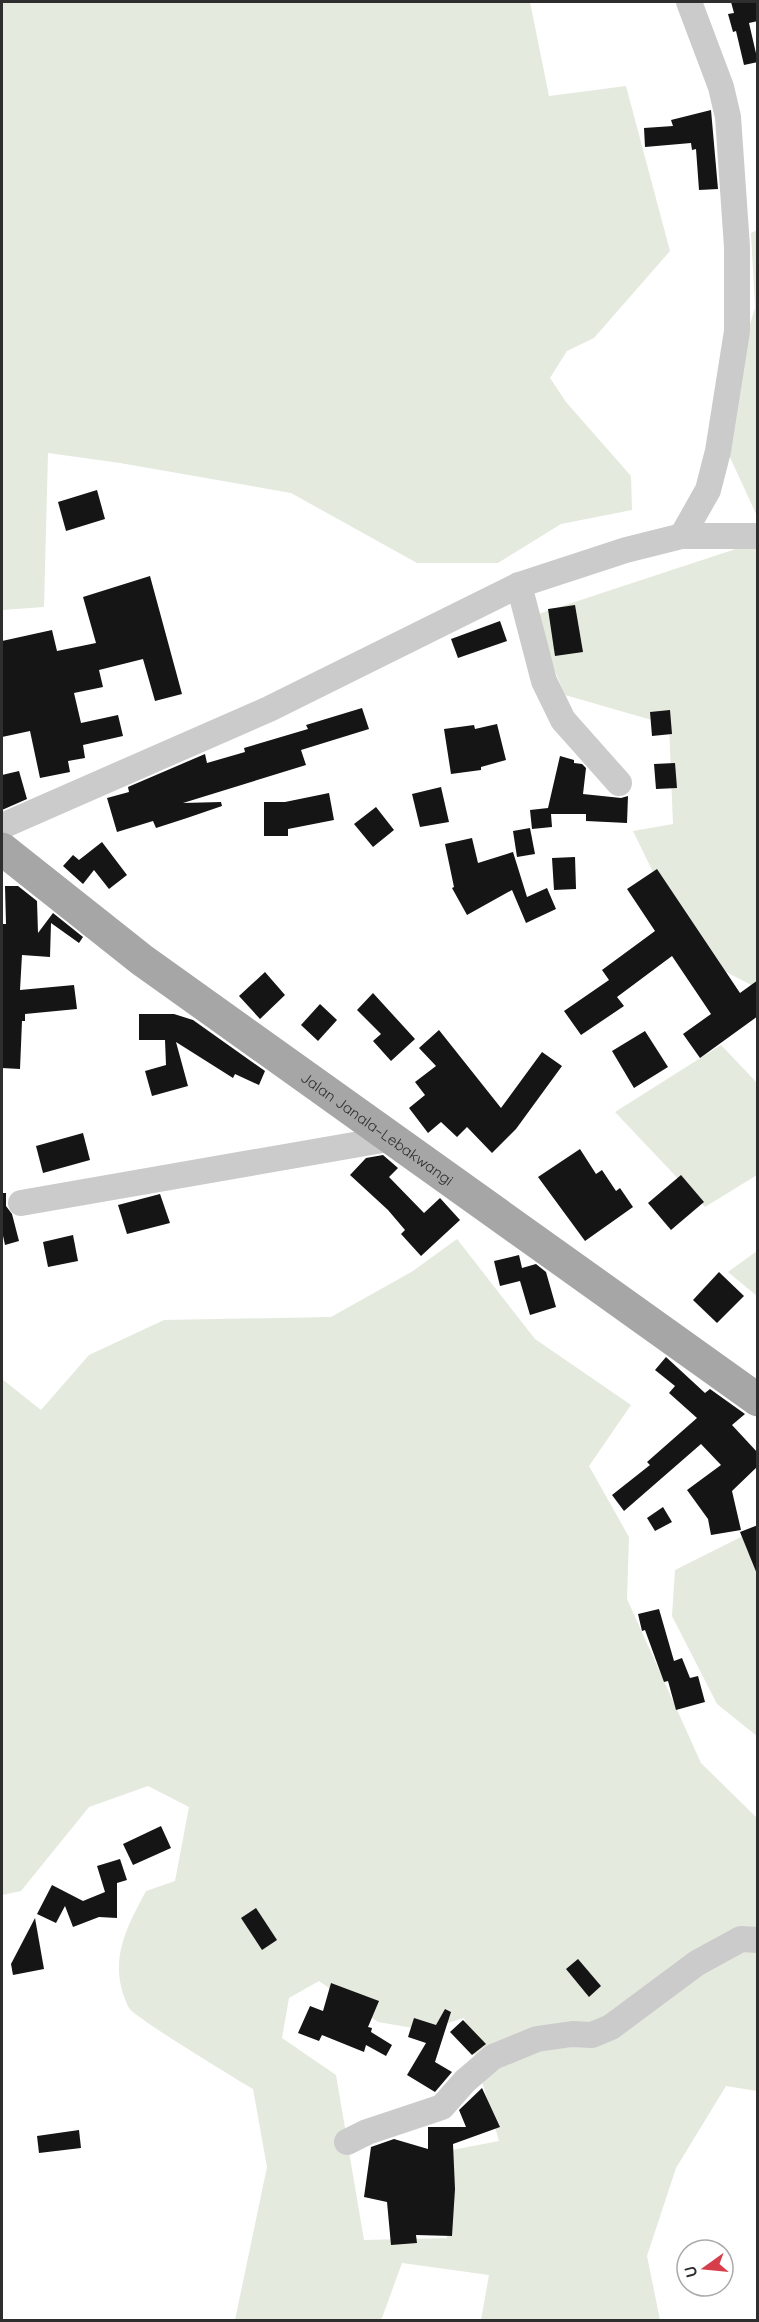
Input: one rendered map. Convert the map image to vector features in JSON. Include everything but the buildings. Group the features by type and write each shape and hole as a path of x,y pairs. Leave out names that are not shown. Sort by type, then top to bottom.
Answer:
{"main road":[{"name":"Jalan Janala–Lebakwangi","path":"2,849 142,960 758,1400"}],"street":[{"path":"682,536 708,490 718,451 737,331 737,246 728,117 721,87 689,2"},
{"path":"2,826 269,709 519,585 626,550 682,536 758,536"},
{"path":"519,585 544,681 563,720 619,783"},
{"path":"21,1203 394,1138"},
{"path":"346,2142 367,2132 442,2107 465,2081 493,2057 537,2039 572,2034 592,2035 611,2027 697,1963 741,1940 758,1940"}],"shaded area":[{"path":"2,2 530,2 549,96 626,86 670,251 594,338 567,351 550,378 566,402 631,476 632,510 561,524 498,563 417,563 291,493 120,463 48,453 44,607 2,610"},
{"path":"757,230 757,516 717,429 755,308 751,233"},
{"path":"757,542 757,988 705,961 653,872 633,831 673,824 669,725 565,695 532,616"},
{"path":"721,1045 757,1083 757,1175 705,1207 615,1112"},
{"path":"457,1239 535,1339 631,1405 589,1466 629,1537 627,1599 701,1763 758,1819 757,2091 726,2086 676,2168 647,2256 660,2320 481,2320 489,2275 402,2263 382,2318 378,2320 235,2320 267,2167 253,2089 135,2014 129,2008 119,1977 121,1948 131,1920 146,1891 175,1881 189,1807 148,1786 89,1807 21,1891 2,1895 2,1379 41,1410 89,1355 164,1320 331,1317 413,1271","holes":["319,1981 378,2022 425,2030 464,2018 499,2141 452,2150 447,2238 364,2240 336,2075 282,2038 289,1998"]},
{"path":"757,1251 757,1296 728,1272"},
{"path":"747,1534 757,1542 757,1736 717,1704 672,1616 675,1570"}]}
